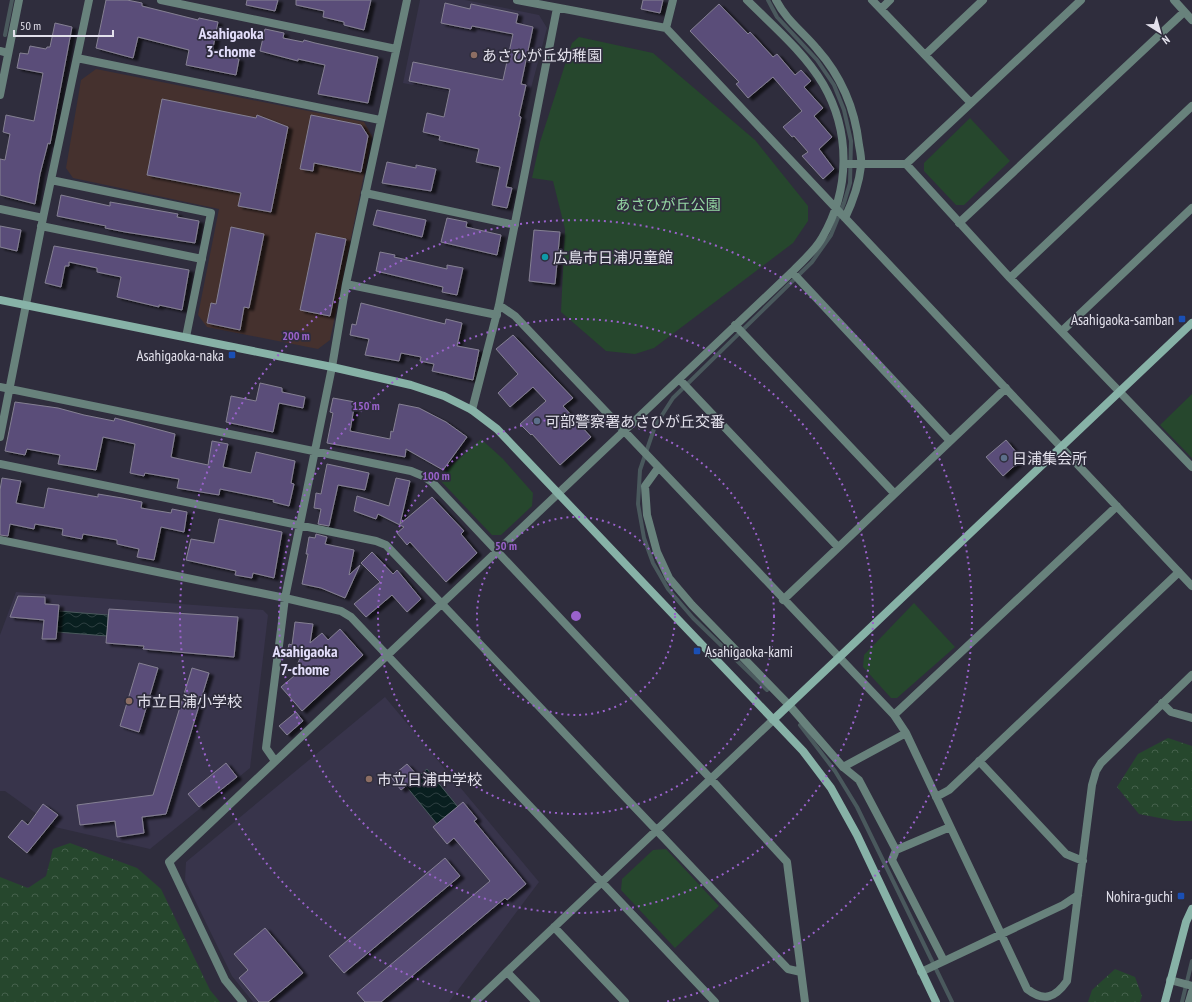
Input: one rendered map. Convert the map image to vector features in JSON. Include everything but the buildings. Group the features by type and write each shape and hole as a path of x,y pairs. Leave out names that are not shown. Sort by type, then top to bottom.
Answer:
{"street":[{"path":"0,95 4,52 19,0"},
{"path":"0,437 42,222 89,0"},
{"path":"161,0 396,49"},
{"path":"276,760 266,748 285,598 332,366 346,284 407,0"},
{"path":"516,0 666,28 1192,586"},
{"path":"666,28 673,0"},
{"path":"243,1002 225,980 169,862 792,272 822,239 836,208 845,164 842,138 833,103 822,83 802,57 748,0"},
{"path":"776,0 794,27 817,49 834,70 847,96 857,125 862,164 855,197 845,218"},
{"path":"872,0 970,103"},
{"path":"881,9 890,0"},
{"path":"925,55 983,0"},
{"path":"845,164 906,164 1081,0"},
{"path":"1174,0 1192,20"},
{"path":"472,410 497,315 557,8"},
{"path":"959,223 1184,12"},
{"path":"77,58 380,120"},
{"path":"1010,278 1192,106"},
{"path":"906,164 1010,278 1192,467"},
{"path":"51,180 211,213 186,338"},
{"path":"365,193 515,225"},
{"path":"1062,331 1192,208"},
{"path":"0,209 42,222 202,259"},
{"path":"792,272 950,441"},
{"path":"346,284 497,315"},
{"path":"0,300 332,366 411,385 444,396 472,410 497,429 803,751 832,788 858,835 936,1002"},
{"path":"499,305 515,316 838,658 894,715 906,733 1027,989 1035,995 1042,998 1052,996 1060,991 1067,981 1092,785 1096,771 1101,763 1192,675"},
{"path":"475,1002 1061,446 1192,324"},
{"path":"735,325 894,492"},
{"path":"679,379 838,547"},
{"path":"0,387 411,471 432,482 788,862 806,1002"},
{"path":"783,600 894,492 1006,388"},
{"path":"0,464 376,541 386,545 788,969 802,972"},
{"path":"658,468 645,486 647,515 657,552 668,578 692,605 789,705 843,767 859,780 896,850"},
{"path":"894,715 1117,506"},
{"path":"0,540 285,598 341,611 351,617 715,1002"},
{"path":"936,797 949,790 1180,572"},
{"path":"1162,703 1171,712 1192,718"},
{"path":"843,767 906,733"},
{"path":"979,761 1066,854 1083,862"},
{"path":"944,961 892,860 896,850 950,827"},
{"path":"921,972 1063,905 1078,895"},
{"path":"1165,1002 1186,922 1192,909"},
{"path":"554,927 625,1002"},
{"path":"507,972 536,1002"},
{"path":"1170,980 1192,986"},
{"path":"1190,1002 1192,992"}],"shaded area":[{"name":"あさひが丘幼稚園","path":"420,0 465,0 539,15 547,28 526,107 403,83"},
{"path":"96,69 364,122 372,136 330,340 318,349 207,327 198,315 219,209 73,178 66,168 81,80"},
{"name":"市立日浦小学校","path":"16,592 263,610 268,615 250,768 150,849 55,827 5,791 0,791 0,635"},
{"name":"市立日浦中学校","path":"385,697 539,882 449,1002 253,1002 232,976 185,880 186,862"}],"green space":[{"name":"あさひが丘公園","path":"579,37 653,53 755,140 808,206 808,221 793,243 654,348 635,354 606,351 561,312 565,229 553,181 532,178 540,142 572,43"},
{"path":"970,118 1010,161 964,205 956,205 924,171 924,163"},
{"path":"1192,394 1192,458 1160,425"},
{"path":"481,439 503,459 533,493 532,506 501,535 492,535 438,478"},
{"path":"914,603 955,647 897,698 891,698 863,667 864,655"},
{"path":"1168,738 1192,746 1192,821 1175,821 1139,814 1117,787 1138,754"},
{"path":"70,843 137,868 161,889 210,990 220,1002 0,1002 0,877 28,888 46,876 53,849"},
{"path":"666,849 719,906 675,948 621,890 622,879 653,850"},
{"path":"1115,969 1135,977 1142,996 1140,1002 1088,1002 1092,990"}],"water":[{"path":"58,611 108,615 107,636 57,632"},
{"path":"427,769 458,807 437,824 406,786"}],"waterway":[{"path":"5,35 12,0"},
{"path":"767,690 693,618 668,589 653,563 644,538 638,504 640,470 655,426 673,398 812,262 831,235 844,203 850,183 851,141 844,110 834,85 817,60 777,17 768,0"},
{"path":"800,725 835,771 857,807 952,1002"},
{"path":"1182,1002 1192,961"}],"place":[{"name":"あさひが丘幼稚園","path":"474,55"},
{"name":"広島市日浦児童館","path":"545,257"},
{"name":"Asahigaoka-samban","path":"1182,319"},
{"name":"Asahigaoka-naka","path":"232,355"},
{"name":"可部警察署あさひが丘交番","path":"537,421"},
{"name":"日浦集会所","path":"1004,458"},
{"name":"Asahigaoka-kami","path":"697,651"},
{"name":"市立日浦小学校","path":"129,701"},
{"name":"市立日浦中学校","path":"369,779"},
{"name":"Nohira-guchi","path":"1181,896"}],"district":[{"name":"Asahigaoka 3-chome","path":"231,42"},
{"name":"Asahigaoka 7-chome","path":"305,660"}]}
